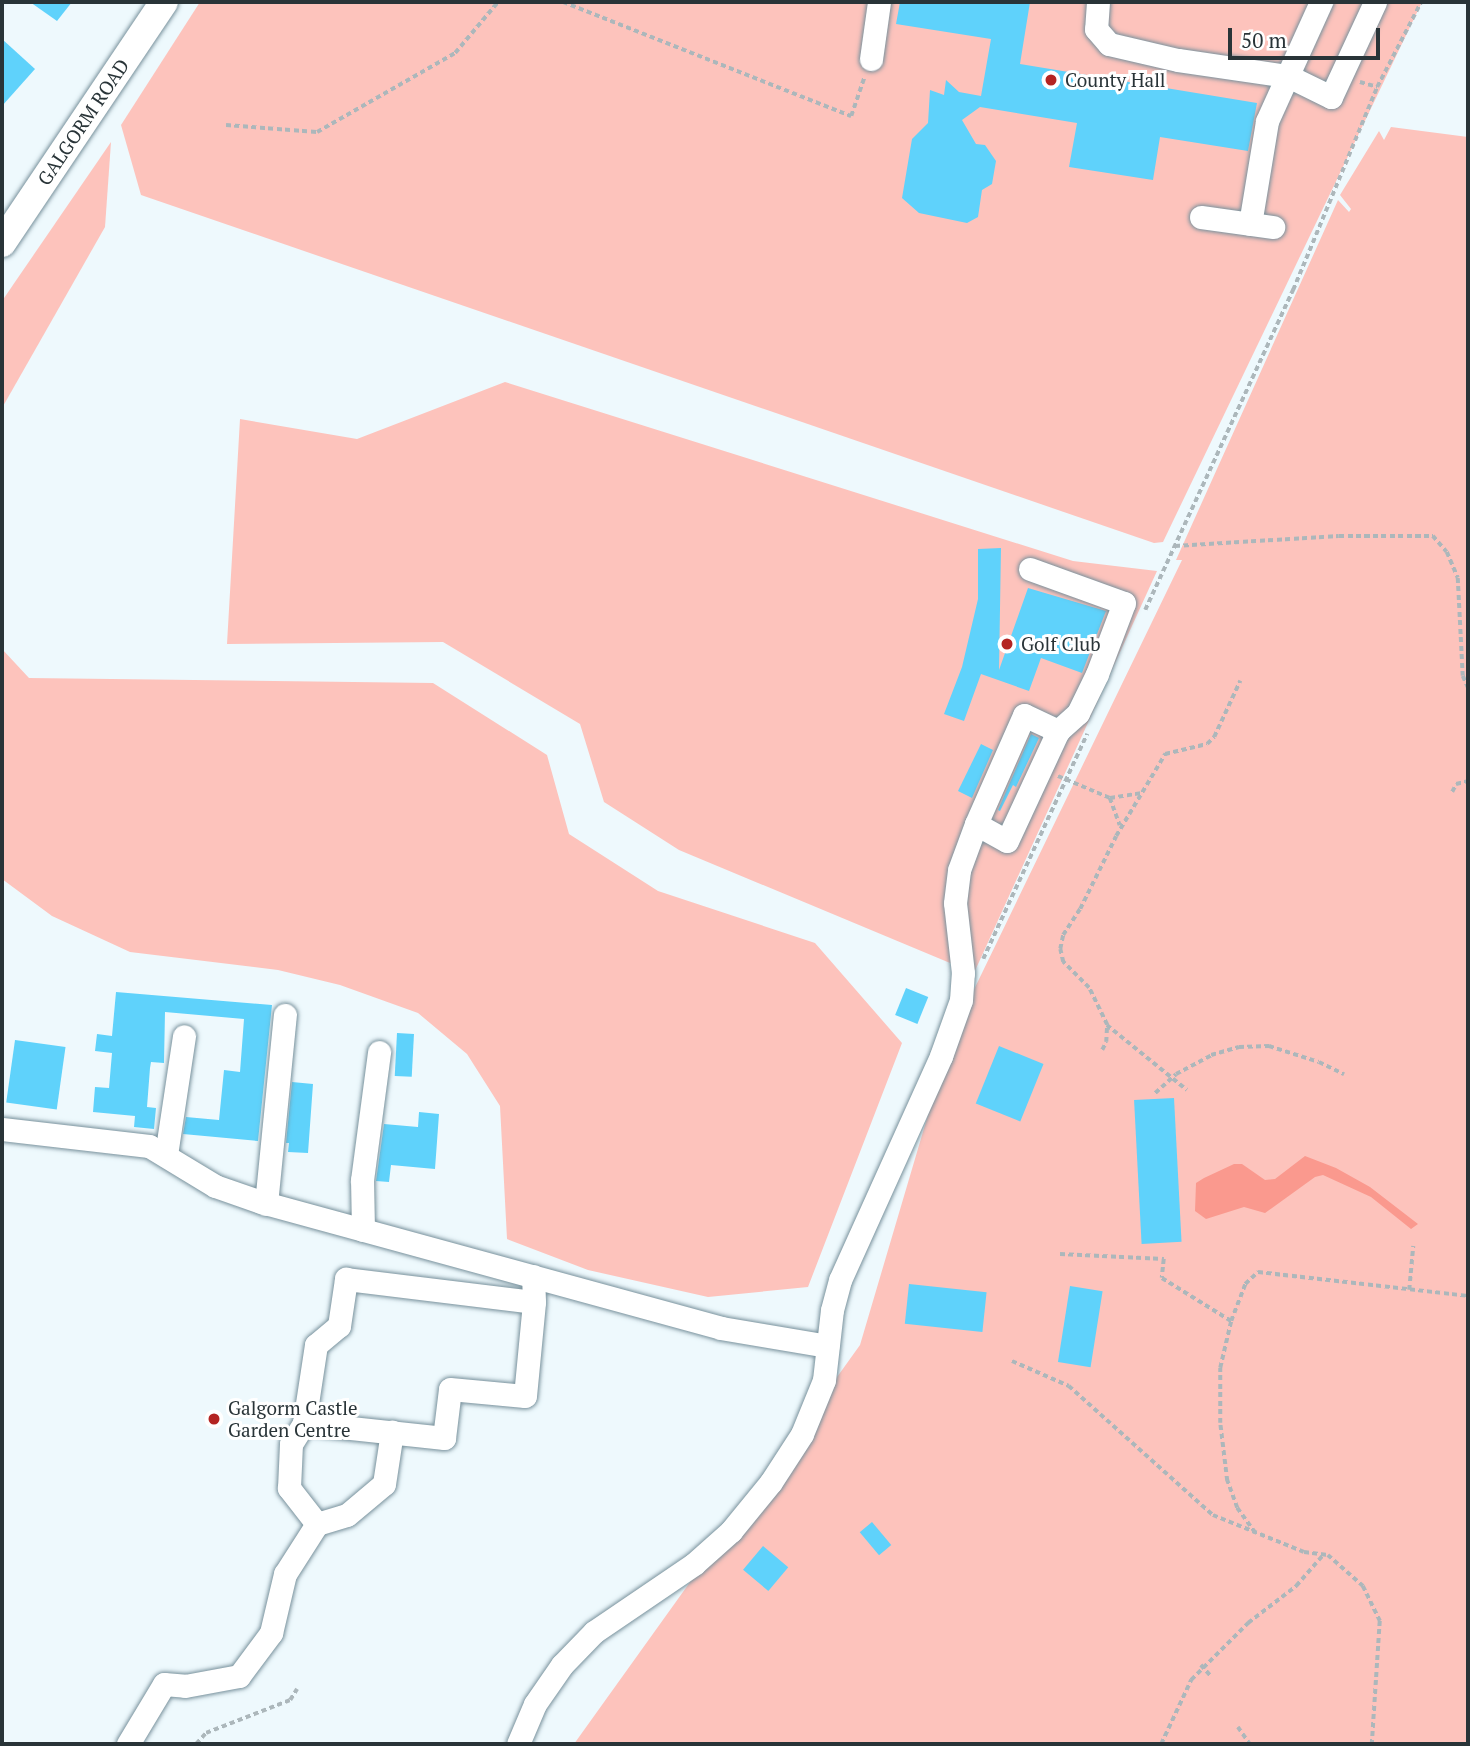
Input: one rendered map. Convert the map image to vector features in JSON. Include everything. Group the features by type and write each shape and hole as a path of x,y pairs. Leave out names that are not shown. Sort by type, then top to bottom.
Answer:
{"main road":[{"name":"GALGORM ROAD","path":"2,243 164,2"}],"lane":[{"path":"871,59 879,2"},
{"path":"1098,2 1096,29 1109,44 1178,60 1288,76 1331,97 1375,2"},
{"path":"1250,224 1267,121 1321,2"},
{"path":"1201,217 1273,228"},
{"path":"976,824 1007,841 1058,731 1078,713 1097,674 1124,603 1030,569"},
{"path":"519,1744 535,1704 562,1665 594,1632 694,1564 731,1531 771,1482 807,1423 824,1380 827,1346 840,1280 941,1056 961,1000 964,973 955,903 960,870 976,824 1024,715 1058,731"},
{"path":"266,1204 285,1015"},
{"path":"166,1155 184,1036"},
{"path":"363,1230 362,1181 379,1052"},
{"path":"2,1129 149,1146 215,1186 266,1204 721,1328 827,1346"},
{"path":"304,1423 444,1438 450,1389 525,1396 534,1302 533,1276"},
{"path":"317,1524 289,1488 291,1444 304,1423 316,1345 339,1326 346,1279 534,1302"},
{"path":"128,1744 164,1684 185,1686 239,1676 271,1633 285,1574 317,1524 347,1515 384,1484 392,1432"}],"path":[{"path":"226,125 317,132 455,53 498,2"},
{"path":"563,2 851,116 871,59"},
{"path":"1140,620 1293,290 1377,87 1421,2"},
{"path":"1341,76 1377,87"},
{"path":"1175,546 1339,537 1433,536 1447,552 1458,578 1463,676 1468,687"},
{"path":"1187,1090 1174,1076 1107,1024 1089,988 1063,962 1060,949 1063,934 1080,909 1121,827 1165,754 1197,749 1214,737 1240,681"},
{"path":"979,968 1089,731"},
{"path":"1041,767 1110,798 1141,793"},
{"path":"1452,792 1456,784 1468,781"},
{"path":"1110,798 1121,827"},
{"path":"1102,1050 1106,1042 1107,1024"},
{"path":"1155,1093 1174,1076 1210,1055 1239,1047 1269,1046 1319,1062 1344,1074"},
{"path":"1409,1290 1413,1245"},
{"path":"1060,1254 1164,1259 1162,1278 1231,1321"},
{"path":"1257,1535 1237,1508 1227,1481 1223,1446 1220,1368 1231,1321 1245,1284 1258,1272 1468,1296"},
{"path":"1012,1362 1069,1385 1213,1515 1304,1552 1328,1555 1363,1586 1380,1621 1372,1744"},
{"path":"1161,1744 1177,1705 1202,1666 1248,1623 1296,1586 1324,1555"},
{"path":"1202,1666 1211,1676"},
{"path":"197,1744 206,1732 290,1700 297,1689"},
{"path":"1238,1727 1250,1744"}],"shaded area":[{"path":"200,2 1422,2 1163,542 1154,543 141,195 121,125"},
{"path":"1391,127 1468,137 1468,1744 574,1744 860,1345 951,1037 1182,560 1176,560 1338,200 1349,212 1351,209 1340,195 1379,131 1384,140"},
{"path":"111,142 105,227 2,408 2,301"},
{"path":"505,382 1073,561 1157,571 974,973 679,850 604,802 580,724 443,642 227,644 240,419 357,439"},
{"path":"2,649 29,678 433,683 547,755 569,834 658,891 815,943 902,1043 808,1287 708,1297 588,1270 507,1239 500,1106 467,1054 418,1013 340,985 278,970 130,952 52,916 2,879"},
{"path":"1305,1156 1336,1168 1370,1187 1418,1224 1411,1229 1371,1197 1323,1175 1315,1177 1265,1213 1244,1207 1206,1219 1195,1211 1196,1183 1204,1178 1234,1164 1242,1164 1265,1180 1275,1179"}],"building":[{"path":"30,2 72,2 57,21"},
{"name":"County Hall","path":"900,2 1030,2 1020,64 1257,103 1248,151 1160,137 1153,180 1069,167 1077,123 980,107 962,120 976,144 985,145 996,161 992,184 982,190 978,217 967,223 919,213 902,198 912,139 928,123 930,90 944,95 946,80 959,92 981,96 991,39 896,24"},
{"path":"2,39 35,69 2,106"},
{"name":"Golf Club","path":"1001,548 999,670 1028,588 1106,611 1082,673 1041,658 1029,691 981,674 964,721 944,714 962,667 978,599 978,549"},
{"path":"1031,734 1039,738 1016,787 1013,785 1000,811 998,810"},
{"path":"981,744 993,750 972,798 958,791"},
{"path":"906,988 928,997 917,1024 895,1015"},
{"path":"116,992 272,1005 258,1141 183,1134 186,1117 219,1120 224,1070 240,1072 244,1019 165,1012 164,1063 151,1062 150,1068 147,1107 156,1108 154,1129 134,1127 135,1116 93,1112 95,1087 109,1088 112,1053 95,1051 97,1034 112,1036"},
{"path":"397,1033 414,1034 412,1077 395,1076"},
{"path":"15,1040 66,1047 57,1109 6,1102"},
{"path":"999,1046 1044,1064 1020,1121 976,1103"},
{"path":"292,1082 313,1084 308,1153 288,1152 289,1143 286,1143"},
{"path":"1174,1098 1182,1242 1142,1244 1134,1100"},
{"path":"419,1112 439,1114 435,1169 391,1165 389,1182 376,1181 384,1124 418,1127"},
{"path":"909,1284 987,1292 982,1332 905,1324"},
{"path":"1070,1286 1103,1291 1091,1367 1058,1362"},
{"path":"872,1522 891,1545 879,1555 860,1532"},
{"path":"763,1546 788,1567 768,1591 743,1570"}],"place":[{"name":"County Hall","path":"1051,80"},
{"name":"Golf Club","path":"1007,644"},
{"name":"Galgorm Castle Garden Centre","path":"214,1419"}]}
